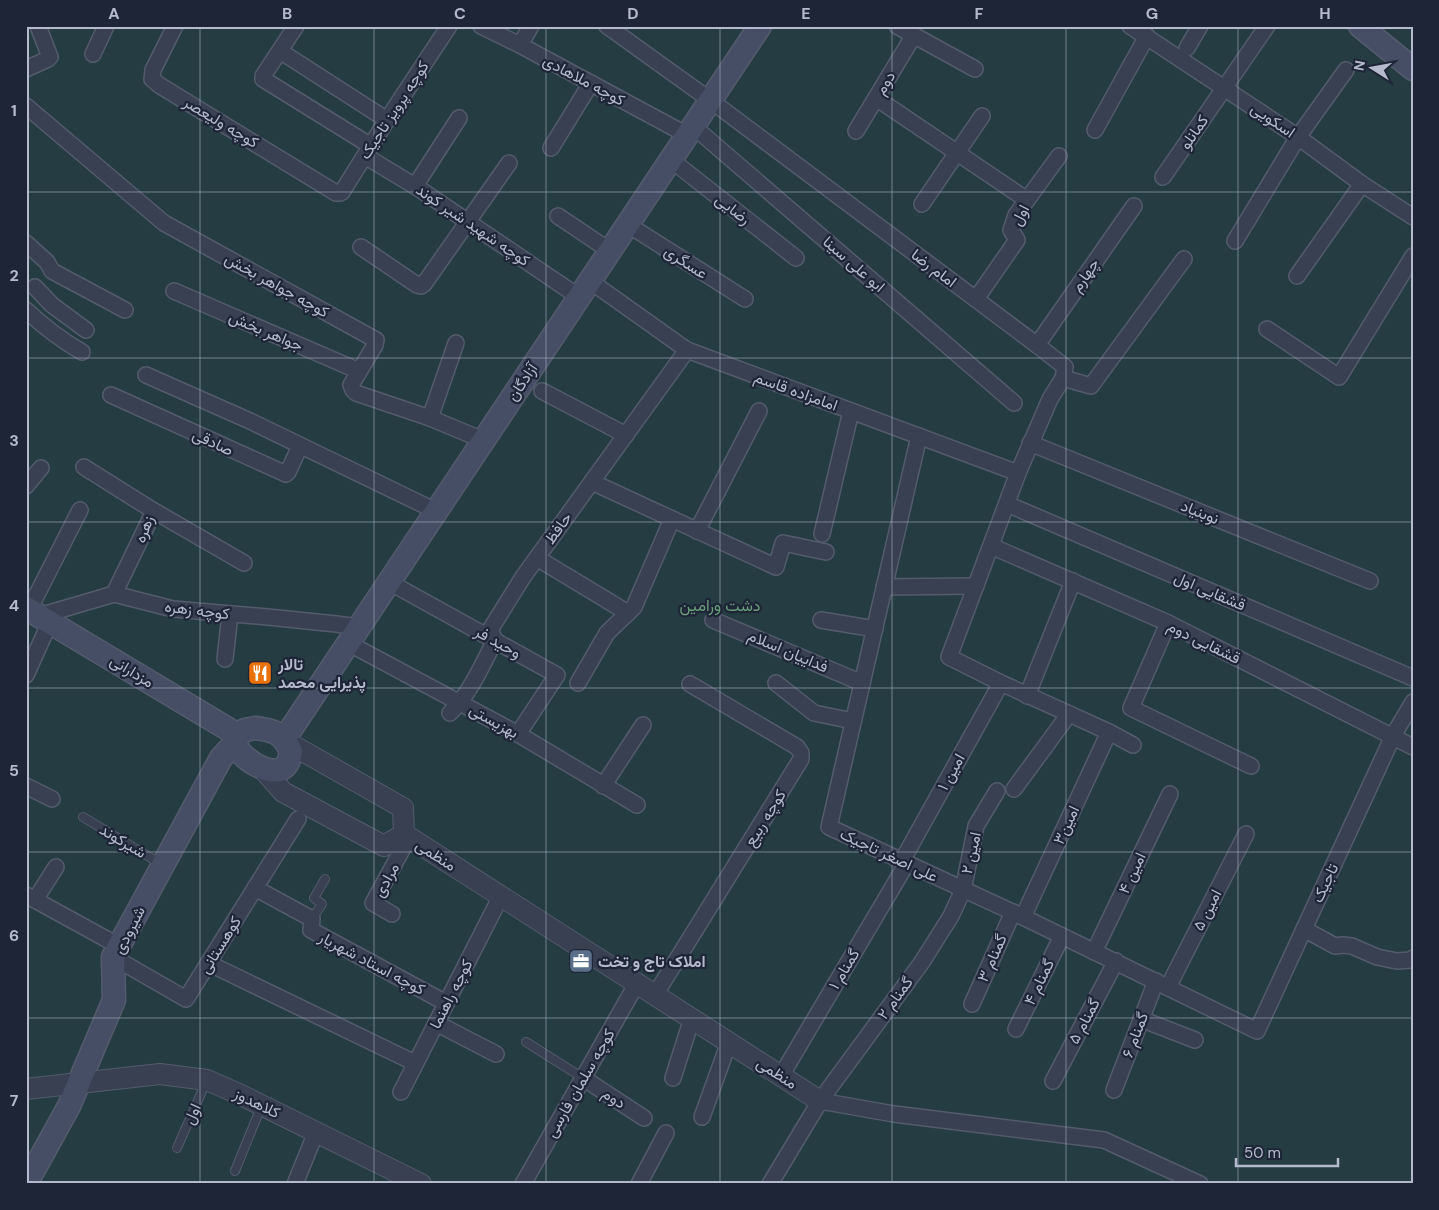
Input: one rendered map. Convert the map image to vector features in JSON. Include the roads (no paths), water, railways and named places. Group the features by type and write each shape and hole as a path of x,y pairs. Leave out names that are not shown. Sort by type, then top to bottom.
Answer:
{"main road":[{"name":"آزادگان","path":"286,740 353,635 760,26"},
{"path":"1360,26 1413,69"},
{"name":"مزدارانی","path":"36,614 237,738"},
{"path":"255,728 266,729 286,740 291,751 288,764 283,769 277,771 264,768 246,758 239,750 237,738 245,730 255,728"},
{"name":"شیرودی","path":"31,1182 69,1106 114,1000 116,952 221,758 237,738"}],"street":[{"path":"26,70 48,59 50,56 38,26"},
{"path":"93,54 106,26"},
{"name":"کوچه ولیعصر","path":"175,26 153,70 152,79 340,193"},
{"path":"296,26 280,52 387,120"},
{"name":"کوچه پرویز تاجیک","path":"340,193 449,26"},
{"name":"کوچه ملاهادی","path":"481,26 591,83 690,130"},
{"path":"520,45 531,26"},
{"name":"امام رضا","path":"607,26 710,100 1037,345 1065,367 1063,378"},
{"path":"897,26 975,69"},
{"name":"اسکویی","path":"1130,26 1298,137 1362,184 1413,217"},
{"path":"1187,48 1200,26"},
{"name":"کمانلو","path":"1163,177 1267,26"},
{"name":"دوم","path":"856,132 914,35"},
{"path":"1095,130 1147,36"},
{"name":"کوچه شهید شیر کوند","path":"280,52 263,76 263,79 468,222 584,289"},
{"path":"1235,241 1298,137 1346,70"},
{"path":"551,148 591,83"},
{"path":"876,98 1027,200"},
{"name":"کوچه جواهر بخش","path":"26,106 164,223 376,340 375,345 351,385 356,393 430,418 483,440"},
{"path":"922,204 982,116"},
{"path":"415,186 459,118"},
{"name":"ابو علی سینا","path":"690,130 1014,403"},
{"name":"اول","path":"976,299 1018,240 1011,230 1016,215 1059,156"},
{"name":"رضایی","path":"670,160 796,258"},
{"path":"361,247 421,286 509,163"},
{"path":"1297,276 1362,184"},
{"name":"چهارم","path":"1037,345 1134,206"},
{"path":"558,216 610,251"},
{"name":"عسگری","path":"627,224 745,299"},
{"path":"26,243 47,262 52,271 125,310"},
{"path":"1268,329 1339,377 1413,256"},
{"path":"1133,745 1109,732 1027,696 949,657 1018,473 1050,399 1063,378 1091,386 1184,259"},
{"path":"52,271 30,290 86,330"},
{"name":"امامزاده قاسم","path":"584,289 687,350 1018,473"},
{"name":"جواهر بخش","path":"174,292 359,372"},
{"path":"26,310 66,343 82,352"},
{"path":"430,418 456,343"},
{"name":"حافظ","path":"455,708 481,667 495,640 490,630 523,577 687,350"},
{"name":"صادقی","path":"146,375 250,421 436,511"},
{"path":"542,390 626,435"},
{"name":"صادقی","path":"111,395 286,474 300,446"},
{"path":"698,531 759,411"},
{"path":"822,534 851,411"},
{"name":"علی اصغر تاجیک","path":"919,436 829,827 1116,961 1257,1031"},
{"name":"نوبنیاد","path":"1030,443 1370,581"},
{"path":"26,486 41,468"},
{"name":"زهره","path":"84,468 154,511 114,594"},
{"path":"592,482 776,568 784,543 826,552"},
{"name":"قشقایی اول","path":"1007,504 1413,678"},
{"path":"26,675 36,614 80,510"},
{"path":"154,511 244,563"},
{"path":"578,683 607,633 634,607 672,519"},
{"name":"قشقایی دوم","path":"992,546 1168,623 1413,747"},
{"path":"537,558 628,612"},
{"path":"1027,696 1073,581"},
{"name":"وحید فر","path":"389,582 557,675 522,728"},
{"path":"884,587 976,586"},
{"path":"36,614 114,594"},
{"name":"کوچه زهره","path":"114,594 173,610 316,622 353,635"},
{"path":"225,659 230,614"},
{"name":"فداییان اسلام","path":"713,620 862,683"},
{"path":"821,620 875,629"},
{"path":"1168,623 1131,708 1251,766"},
{"name":"بهزیستی","path":"353,635 455,708 522,728 603,786 637,805"},
{"path":"776,683 814,713 853,721"},
{"name":"امین ۱","path":"904,862 1001,683"},
{"name":"کوچه ربیع","path":"655,995 801,759 801,753 797,747 690,684"},
{"name":"تاجیک","path":"1257,1031 1393,736 1413,702"},
{"path":"1014,789 1069,714"},
{"path":"603,786 643,725"},
{"name":"امین۳","path":"1018,915 1109,732"},
{"name":"منظمی","path":"286,740 403,808 407,836 820,1101 894,1114 1104,1140 1200,1184"},
{"name":"منظمی","path":"264,768 283,792 384,846 407,836"},
{"path":"26,786 52,799"},
{"name":"امین ۲","path":"963,890 976,826 997,791"},
{"name":"امین ۴","path":"1094,952 1170,794"},
{"name":"کوهستانی","path":"116,952 186,999 298,819"},
{"name":"امین ۵","path":"1162,984 1246,834"},
{"name":"مرادی","path":"392,914 373,903 407,836"},
{"name":"گمنام ۱","path":"781,1076 904,862"},
{"path":"56,867 31,897 116,952"},
{"name":"کوچه استاد شهریار","path":"255,888 312,919 311,930 446,1003"},
{"name":"گمنام ۲","path":"770,1184 820,1101 922,962 951,916 963,890"},
{"name":"کوچه راهنما","path":"400,1092 501,896"},
{"name":"گمنام ۳","path":"972,1004 1018,915"},
{"path":"1304,929 1335,946 1352,946 1377,957 1397,961 1411,960 1413,958"},
{"name":"گمنام ۴","path":"1016,1029 1062,936"},
{"name":"گمنام ۵","path":"1053,1081 1116,961"},
{"path":"208,963 415,1063"},
{"name":"کوچه سلمان فارسی","path":"523,1184 637,983"},
{"name":"گمنام ۶","path":"1114,1090 1142,1020 1162,984"},
{"path":"673,1078 692,1018"},
{"path":"1142,1020 1195,1040"},
{"path":"436,1024 496,1054"},
{"path":"702,1117 729,1042"},
{"name":"کلاهدوز","path":"26,1089 160,1074 207,1080 262,1105 409,1181"},
{"name":"دوم","path":"583,1078 644,1118"},
{"path":"295,1184 316,1132"},
{"path":"639,1184 666,1133"}],"lane":[{"name":"شیرکوند","path":"83,817 163,865"},
{"path":"312,919 322,904 314,898 325,879"},
{"path":"526,1042 583,1078"},
{"name":"اول","path":"177,1148 207,1080"},
{"path":"235,1170 262,1105"}],"place":[{"name":"تالار پذیرایی محمد","path":"260,673"},
{"name":"املاک تاج و تخت","path":"581,961"}],"park label":[{"name":"دشت ورامین","path":"720,605"}]}
